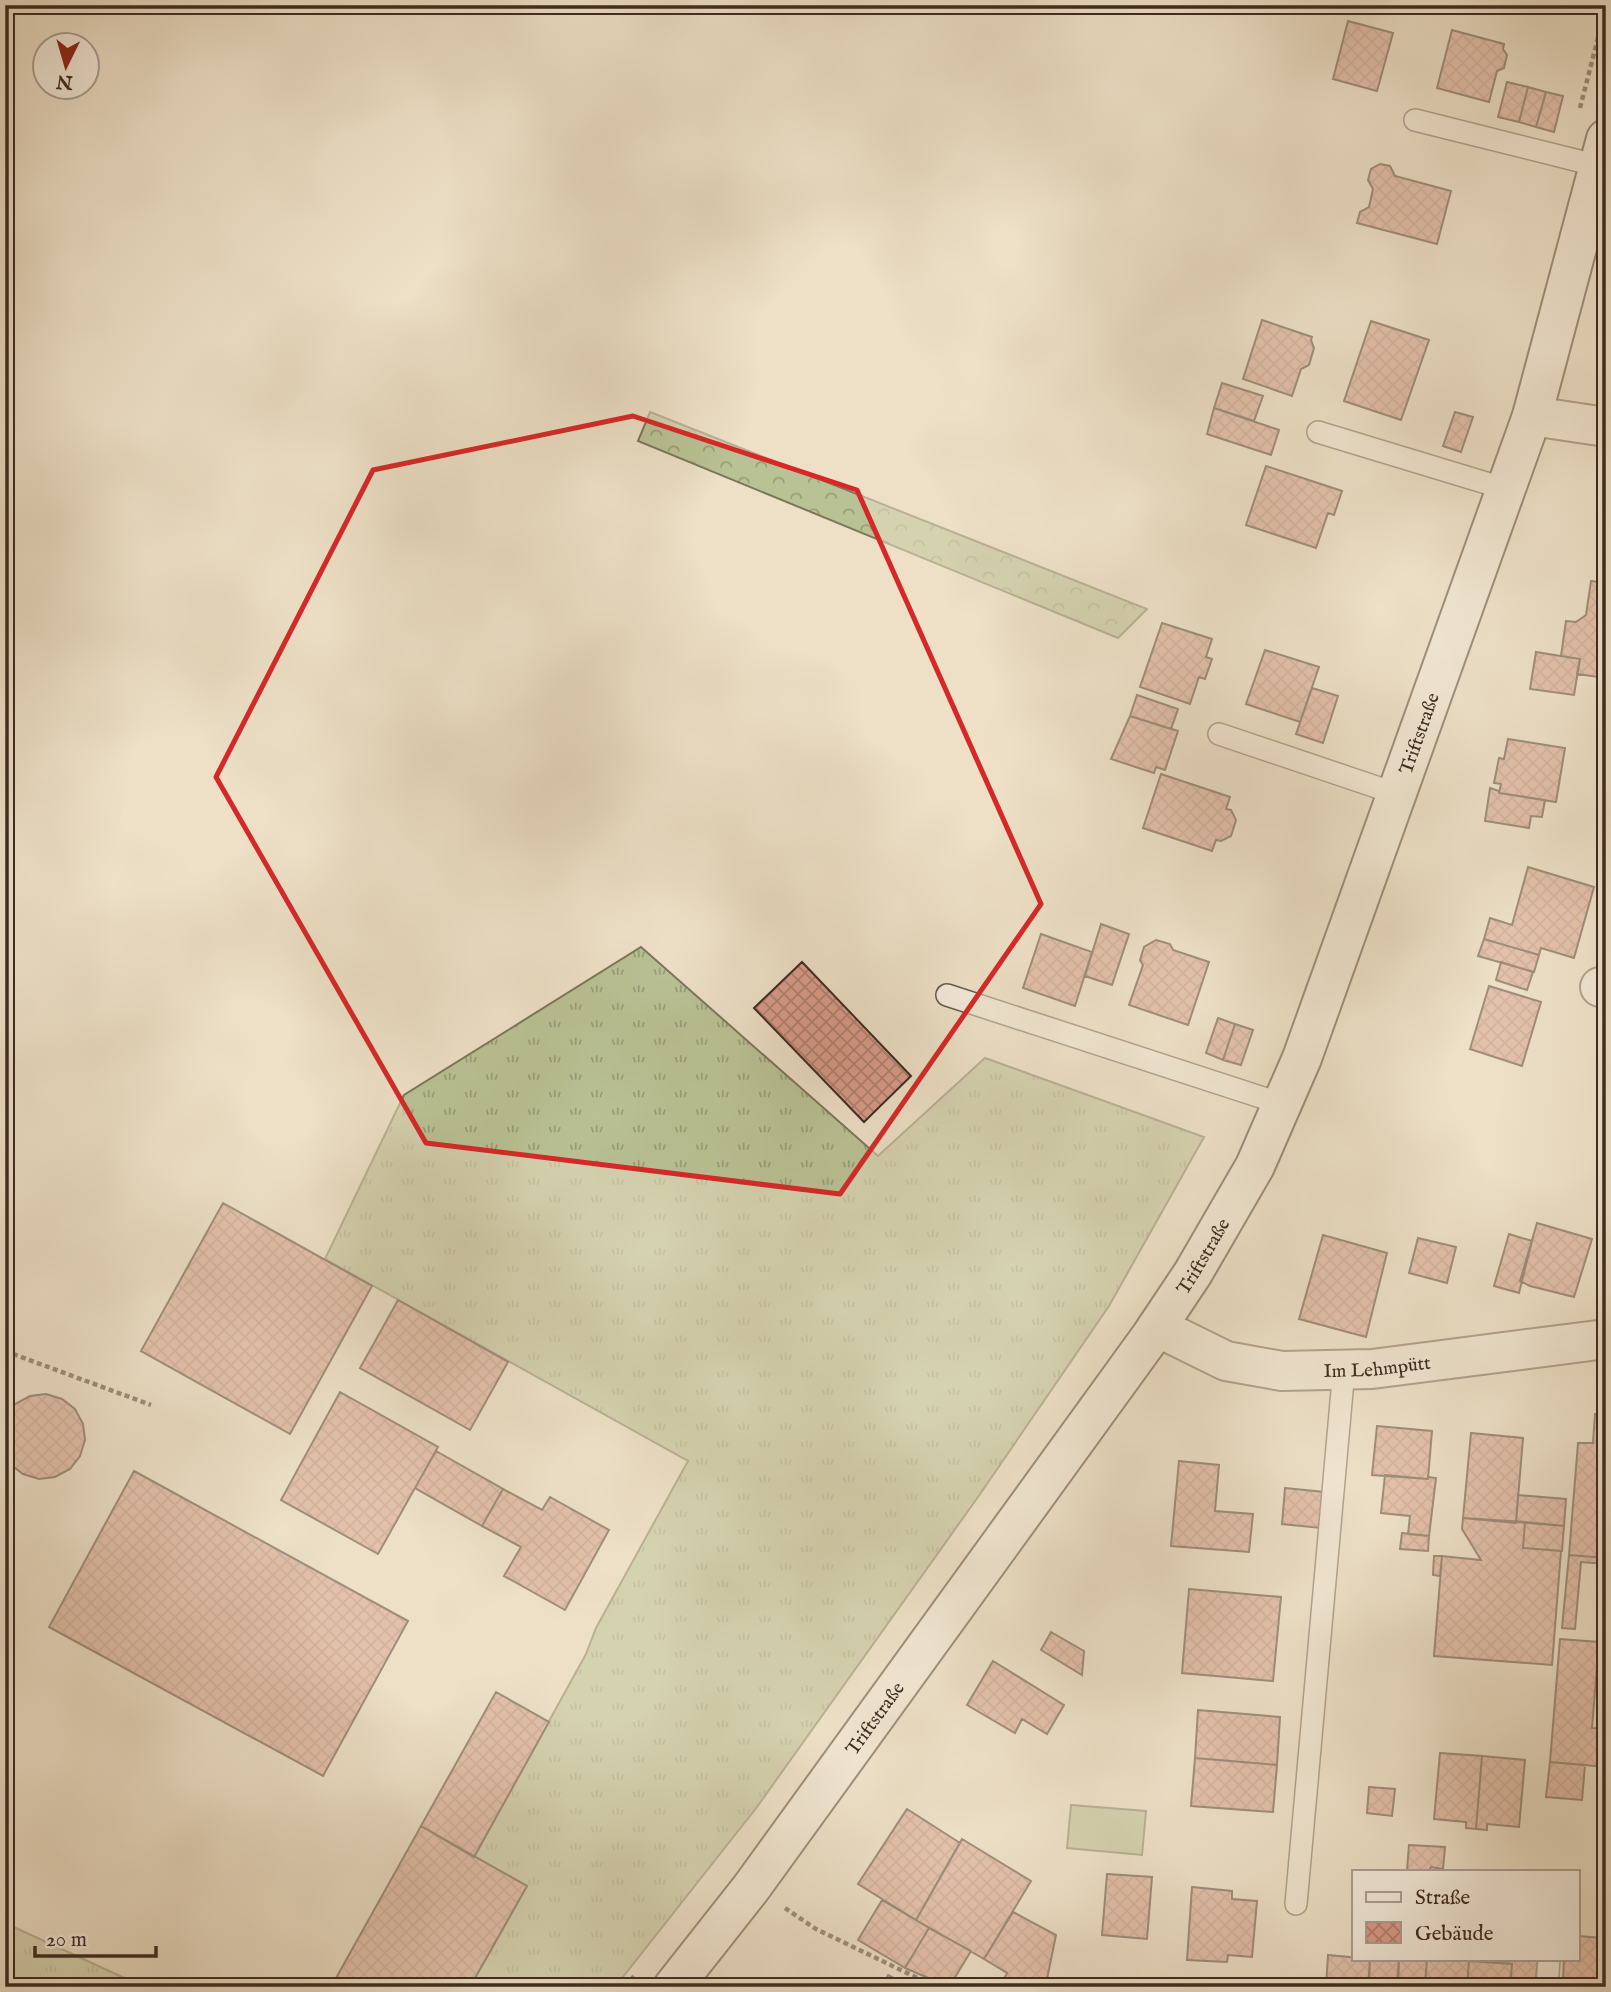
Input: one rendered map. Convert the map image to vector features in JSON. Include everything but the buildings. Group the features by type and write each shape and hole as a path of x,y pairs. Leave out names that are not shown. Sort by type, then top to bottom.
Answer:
{"street":[{"name":"Triftstraße","path":"673,1987 751,1888 1157,1327 1193,1273 1255,1166 1302,1058 1532,416 1590,154"},
{"path":"1532,416 1606,427"},
{"name":"Im Lehmpütt","path":"1157,1327 1226,1360 1280,1371 1372,1368 1606,1339"}],"lane":[{"path":"1415,120 1590,154"},
{"path":"1318,432 1506,489"},
{"path":"1219,734 1397,794"},
{"path":"947,995 1282,1104"},
{"path":"1296,1904 1344,1370"},
{"path":"1547,1987 1549,1960"}],"path":[{"path":"1590,154 1606,7"},
{"path":"5,1351 151,1405"},
{"path":"751,1888 816,1928 936,1987"},
{"path":"626,1987 635,1975"}],"highlighted area":[{"path":"633,416 857,490 1041,904 840,1194 426,1143 216,777 373,470"}],"green space":[{"path":"650,412 1147,609 1118,638 638,441"},
{"path":"641,947 878,1156 985,1058 1204,1137 1109,1306 978,1497 757,1807 615,1987 470,1987 527,1886 474,1857 688,1461 325,1259 404,1095"},
{"path":"1071,1805 1146,1811 1142,1855 1067,1848"},
{"path":"5,1923 144,1987 5,1987"}]}
